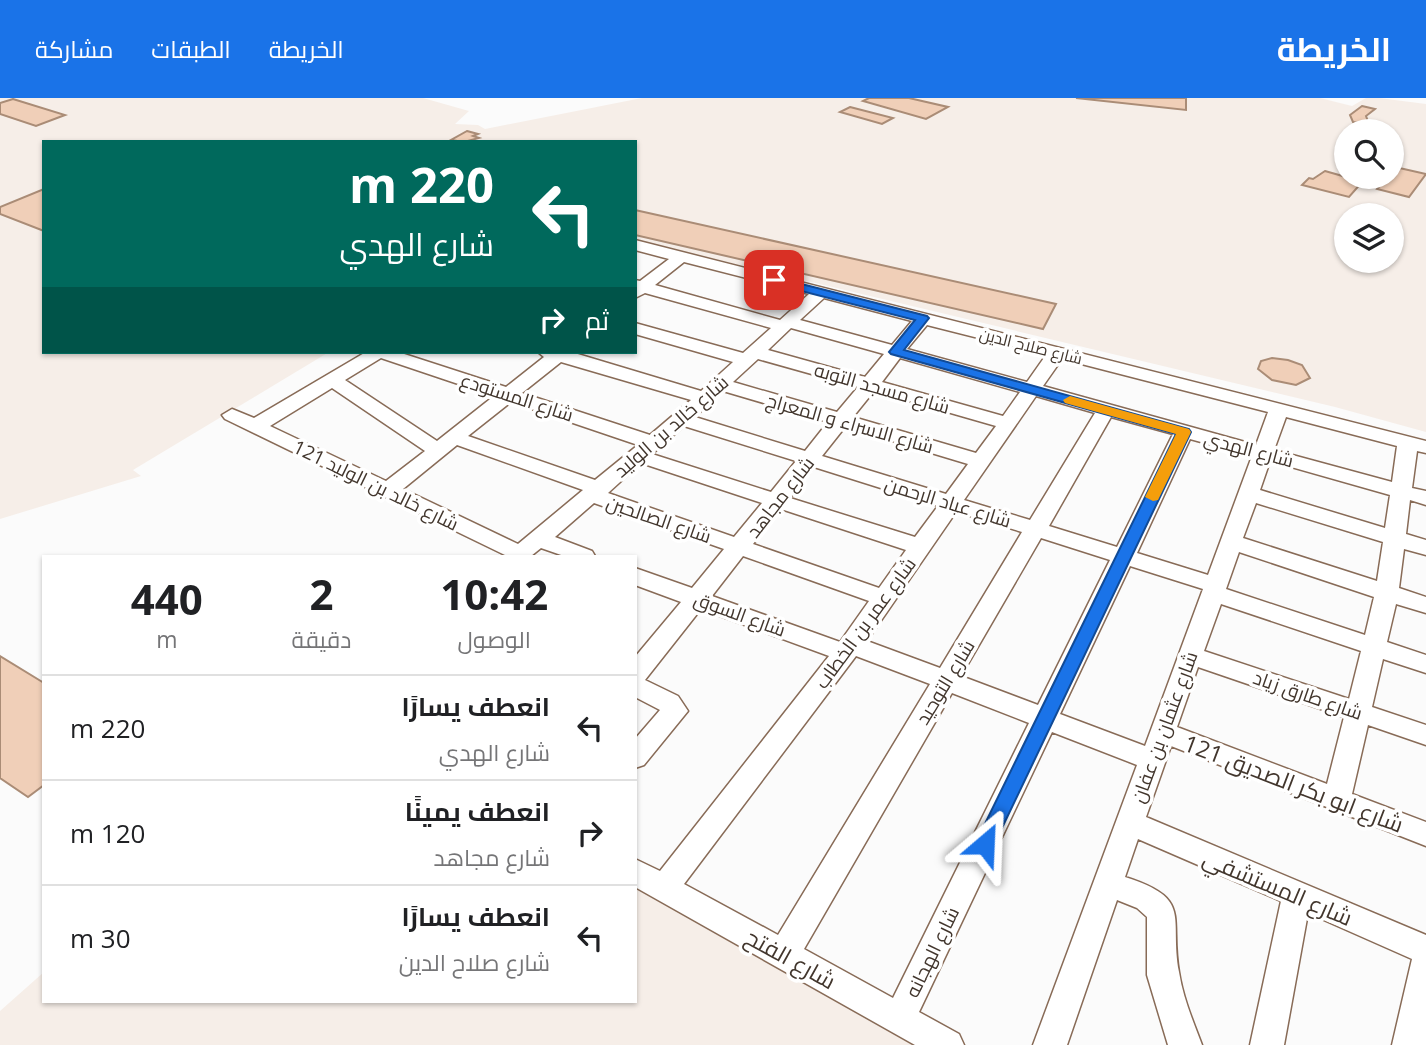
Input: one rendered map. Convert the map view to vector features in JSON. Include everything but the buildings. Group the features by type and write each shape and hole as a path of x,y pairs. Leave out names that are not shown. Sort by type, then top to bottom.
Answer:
{"street":[{"name":"شارع صلاح الدين","path":"637,246 1417,444"},
{"path":"638,288 681,257"},
{"name":"شارع الهدي","path":"638,288 896,352 1426,498"},
{"name":"شارع خالد بن الوليد","path":"520,555 681,419 821,292"},
{"name":"شارع مجاهد","path":"637,673 923,318"},
{"name":"شارع مسجد التوبه","path":"637,328 870,384 1008,423"},
{"name":"شارع عمر بن الخطاب","path":"664,888 848,649 1058,352"},
{"path":"255,426 376,354"},
{"name":"شارع المستودع","path":"385,354 509,394 777,500 921,547"},
{"path":"388,490 555,354"},
{"path":"559,354 704,398"},
{"path":"333,380 439,451"},
{"name":"شارع الاسراء و المعراج","path":"720,384 981,461"},
{"name":"شارع عثمان بن عفان","path":"1050,1045 1279,409"},
{"name":"شارع التوحيد","path":"784,954 1106,410"},
{"name":"شارع خالد بن الوليد 121","path":"232,415 520,555"},
{"name":"شارع عباد الرحمن","path":"681,419 1124,557 1426,664"},
{"name":"شارع الهجانه","path":"900,1018 1184,432"},
{"name":"شارع الصالحين","path":"455,438 740,547 884,598"},
{"path":"1337,800 1376,648 1402,491 1417,444"},
{"path":"1249,494 1426,548"},
{"path":"539,540 581,555"},
{"path":"1231,542 1426,605"},
{"name":"شارع السوق","path":"637,577 946,680 1153,760"},
{"name":"شارع طارق زياد","path":"1191,655 1426,735"},
{"path":"637,686 669,703 675,710 637,756"},
{"name":"شارع ابو بكر الصديق 121","path":"1163,732 1426,834"},
{"name":"شارع المستشفي","path":"1130,823 1426,950"},
{"name":"شارع الفتح","path":"637,873 947,1045"},
{"path":"1108,884 1151,901 1160,911 1163,922 1163,976 1170,1007 1185,1045"},
{"path":"1267,1045 1297,895"},
{"path":"1409,1045 1426,962"}],"shaded area":[{"path":"0,98 423,98 469,111 455,124 478,125 485,129 642,98 1320,98 1352,106 1366,98 1379,98 1426,104 1426,432 1335,407 637,240 637,140 42,140 42,354 326,354 133,470 141,476 0,519"},
{"path":"637,884 929,1045 0,1045 0,1011 42,974 42,1003 637,1003"}],"slow traffic":[{"path":"1070,400 1184,432 1153,497"}],"route":[{"path":"774,280 923,318 896,352 1184,432 985,844"}]}
